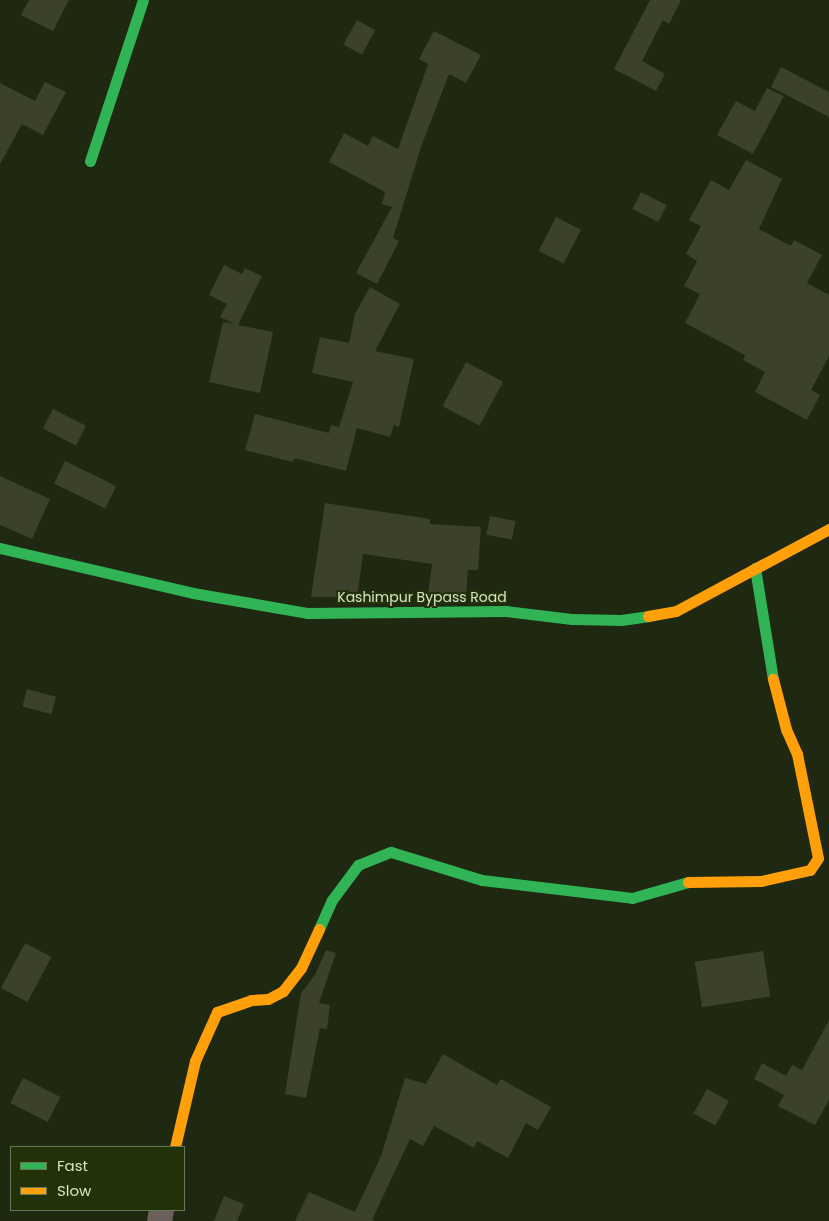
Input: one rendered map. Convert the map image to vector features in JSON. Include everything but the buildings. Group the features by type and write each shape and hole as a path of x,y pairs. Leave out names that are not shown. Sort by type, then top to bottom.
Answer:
{"street":[{"path":"90,160 143,0"},
{"name":"Kashimpur Bypass Road","path":"0,548 192,593 308,613 506,611 572,619 621,620 676,611 829,529"},
{"path":"175,1146 195,1061 217,1012 251,1000 268,1000 283,991 301,968 332,900 358,866 391,852 425,865 482,880 632,898 690,881 761,882 810,870 818,858 797,754 786,729 774,687 755,568"}],"traffic: fast":[{"path":"90,161 143,0"},
{"path":"0,548 193,593 308,613 506,611 572,619 621,620 648,616"},
{"path":"755,568 773,679"},
{"path":"319,929 332,900 358,865 391,852 482,880 632,898 688,882"}],"traffic: slow":[{"path":"648,616 676,611 829,529"},
{"path":"688,882 761,881 810,870 818,858 797,754 786,729 773,679"},
{"path":"175,1146 195,1061 217,1012 251,1000 268,999 283,991 301,968 319,929"}]}
